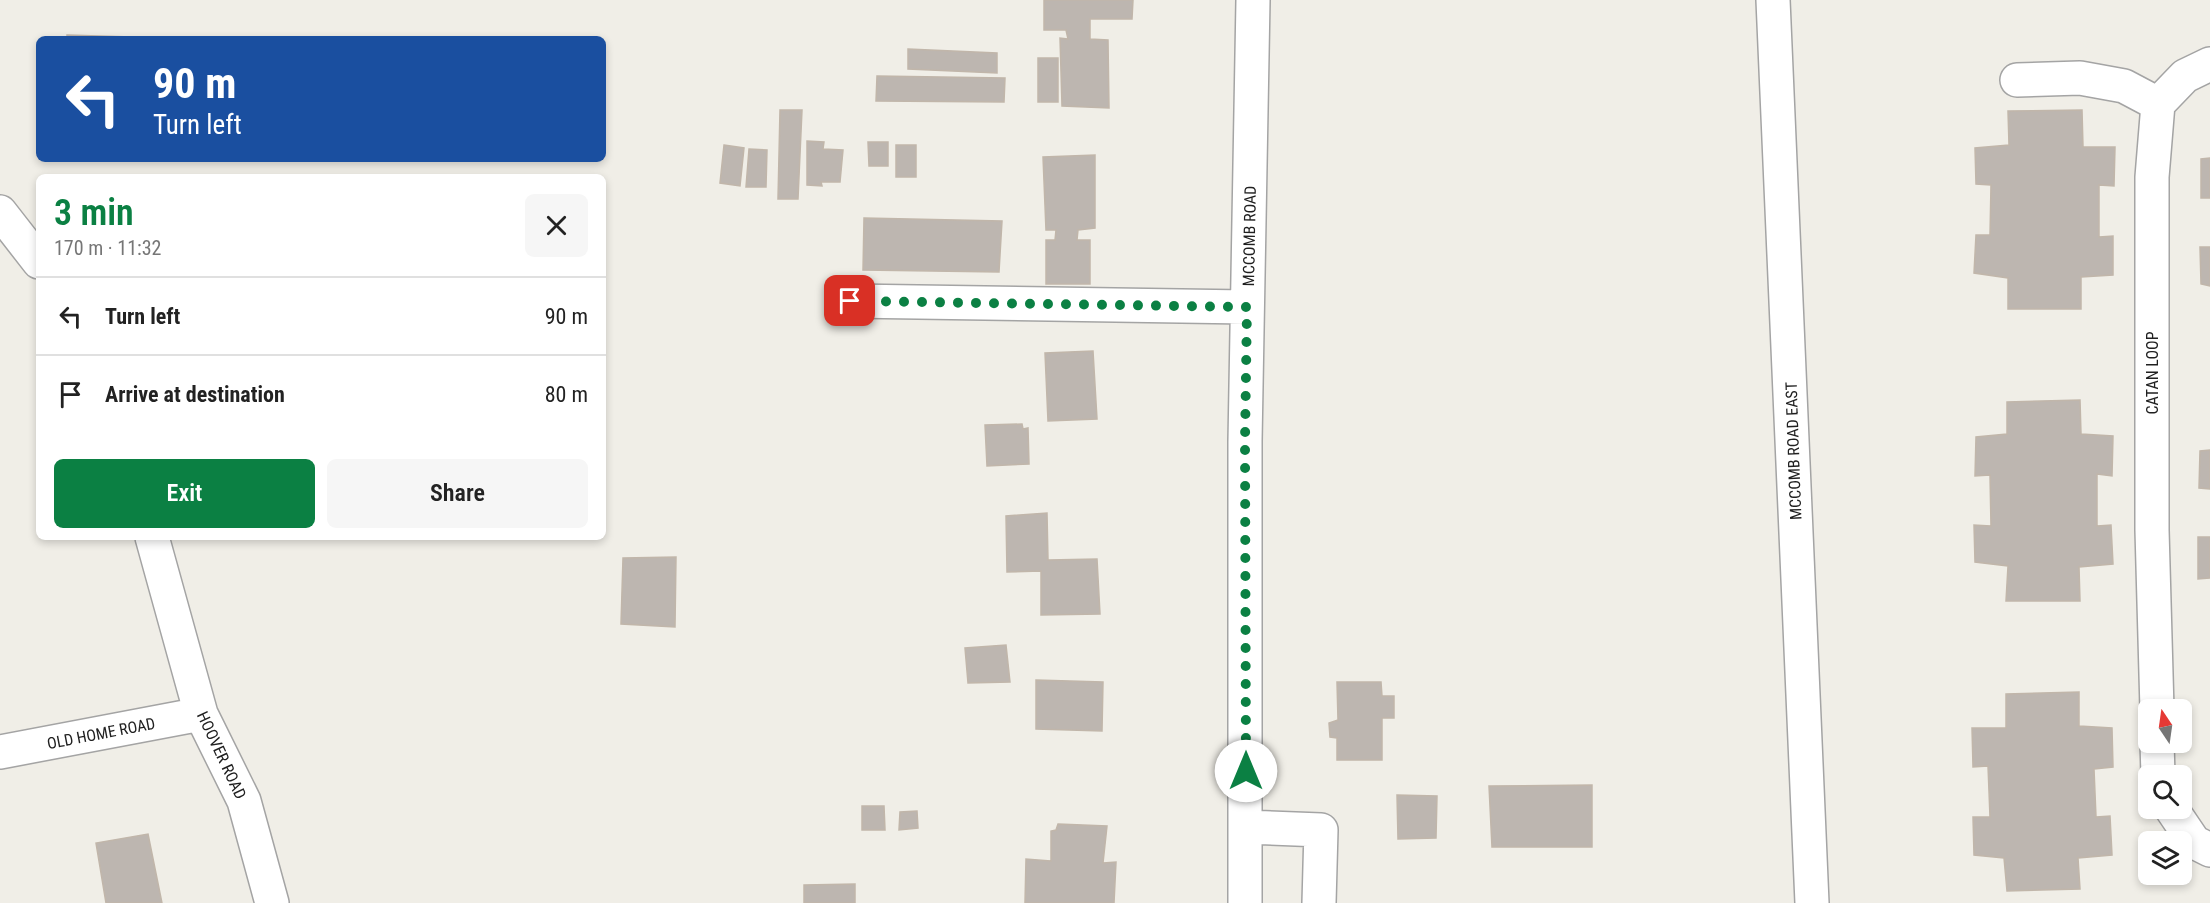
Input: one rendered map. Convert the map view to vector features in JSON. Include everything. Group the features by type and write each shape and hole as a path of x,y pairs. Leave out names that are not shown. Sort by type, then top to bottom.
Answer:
{"street":[{"name":"MCCOMB ROAD","path":"1245,903 1245,441 1253,0"},
{"name":"MCCOMB ROAD EAST","path":"1773,0 1812,903"},
{"path":"2017,80 2080,78 2124,86 2158,104 2185,76 2210,64"},
{"name":"CATAN LOOP","path":"2157,699 2152,530 2152,177 2158,104"},
{"path":"0,212 36,258"},
{"path":"850,301 1247,307"},
{"name":"HOOVER ROAD","path":"153,540 201,714 244,801 272,903"},
{"name":"OLD HOME ROAD","path":"0,752 201,714"},
{"path":"2178,819 2194,842 2210,850"},
{"path":"1246,827 1321,830 1318,903"}],"building":[{"path":"1044,0 1133,0 1132,19 1090,19 1090,39 1108,40 1109,108 1062,106 1060,38 1068,39 1066,30 1044,30"},
{"path":"908,49 997,53 997,73 908,69"},
{"path":"1038,58 1058,58 1058,102 1038,102"},
{"path":"877,76 1005,78 1004,102 876,101"},
{"path":"780,110 802,110 798,199 778,199"},
{"path":"2082,110 2083,147 2115,147 2114,186 2099,185 2099,237 2113,236 2113,275 2081,277 2081,309 2008,309 2008,278 1974,273 1976,235 1990,235 1991,185 1976,184 1975,148 2009,145 2008,111"},
{"path":"807,141 824,142 823,149 843,150 840,182 821,182 822,186 807,185"},
{"path":"868,142 888,142 888,166 869,166"},
{"path":"724,145 744,148 740,186 720,183"},
{"path":"896,145 916,145 916,177 896,177"},
{"path":"749,149 767,150 766,187 746,187"},
{"path":"1095,155 1095,228 1078,230 1077,240 1090,240 1090,284 1046,284 1046,240 1055,240 1056,230 1046,230 1043,157"},
{"path":"2210,158 2210,198 2201,198 2201,159"},
{"path":"864,218 1002,221 999,272 863,270"},
{"path":"2200,247 2210,247 2210,286 2201,284"},
{"path":"1093,351 1097,419 1048,421 1045,353"},
{"path":"2080,400 2081,434 2113,436 2112,476 2097,474 2097,526 2111,525 2113,564 2079,567 2080,601 2006,601 2008,566 1975,562 1974,525 1991,526 1990,475 1975,476 1976,437 2007,434 2007,402"},
{"path":"1022,424 1023,429 1028,428 1029,464 987,466 985,425"},
{"path":"2210,450 2210,489 2199,488 2200,451"},
{"path":"1047,513 1048,560 1097,559 1100,614 1041,615 1041,571 1007,572 1006,516"},
{"path":"2198,537 2210,537 2210,578 2198,579"},
{"path":"676,557 675,627 621,624 623,558"},
{"path":"1006,645 1010,682 968,683 965,648"},
{"path":"1036,680 1103,682 1102,731 1036,729"},
{"path":"1337,682 1381,682 1382,696 1394,696 1394,718 1382,718 1382,760 1337,760 1337,738 1330,737 1329,723 1338,720"},
{"path":"2079,692 2079,726 2112,728 2113,767 2094,769 2096,817 2110,816 2112,855 2078,858 2080,889 2007,891 2004,858 1974,855 1973,817 1990,817 1988,766 1973,767 1972,728 2006,728 2006,694"},
{"path":"1592,785 1592,847 1492,847 1489,786"},
{"path":"1397,795 1437,796 1436,838 1398,839"},
{"path":"862,806 884,806 885,830 862,830"},
{"path":"917,811 918,828 899,830 900,812"},
{"path":"1058,824 1107,826 1103,863 1116,862 1114,903 1025,903 1026,859 1051,861 1051,831 1056,830"},
{"path":"148,834 162,903 106,903 96,843"},
{"path":"855,884 855,903 804,903 804,885"}],"route":[{"path":"850,301 1247,307 1246,771"}]}
